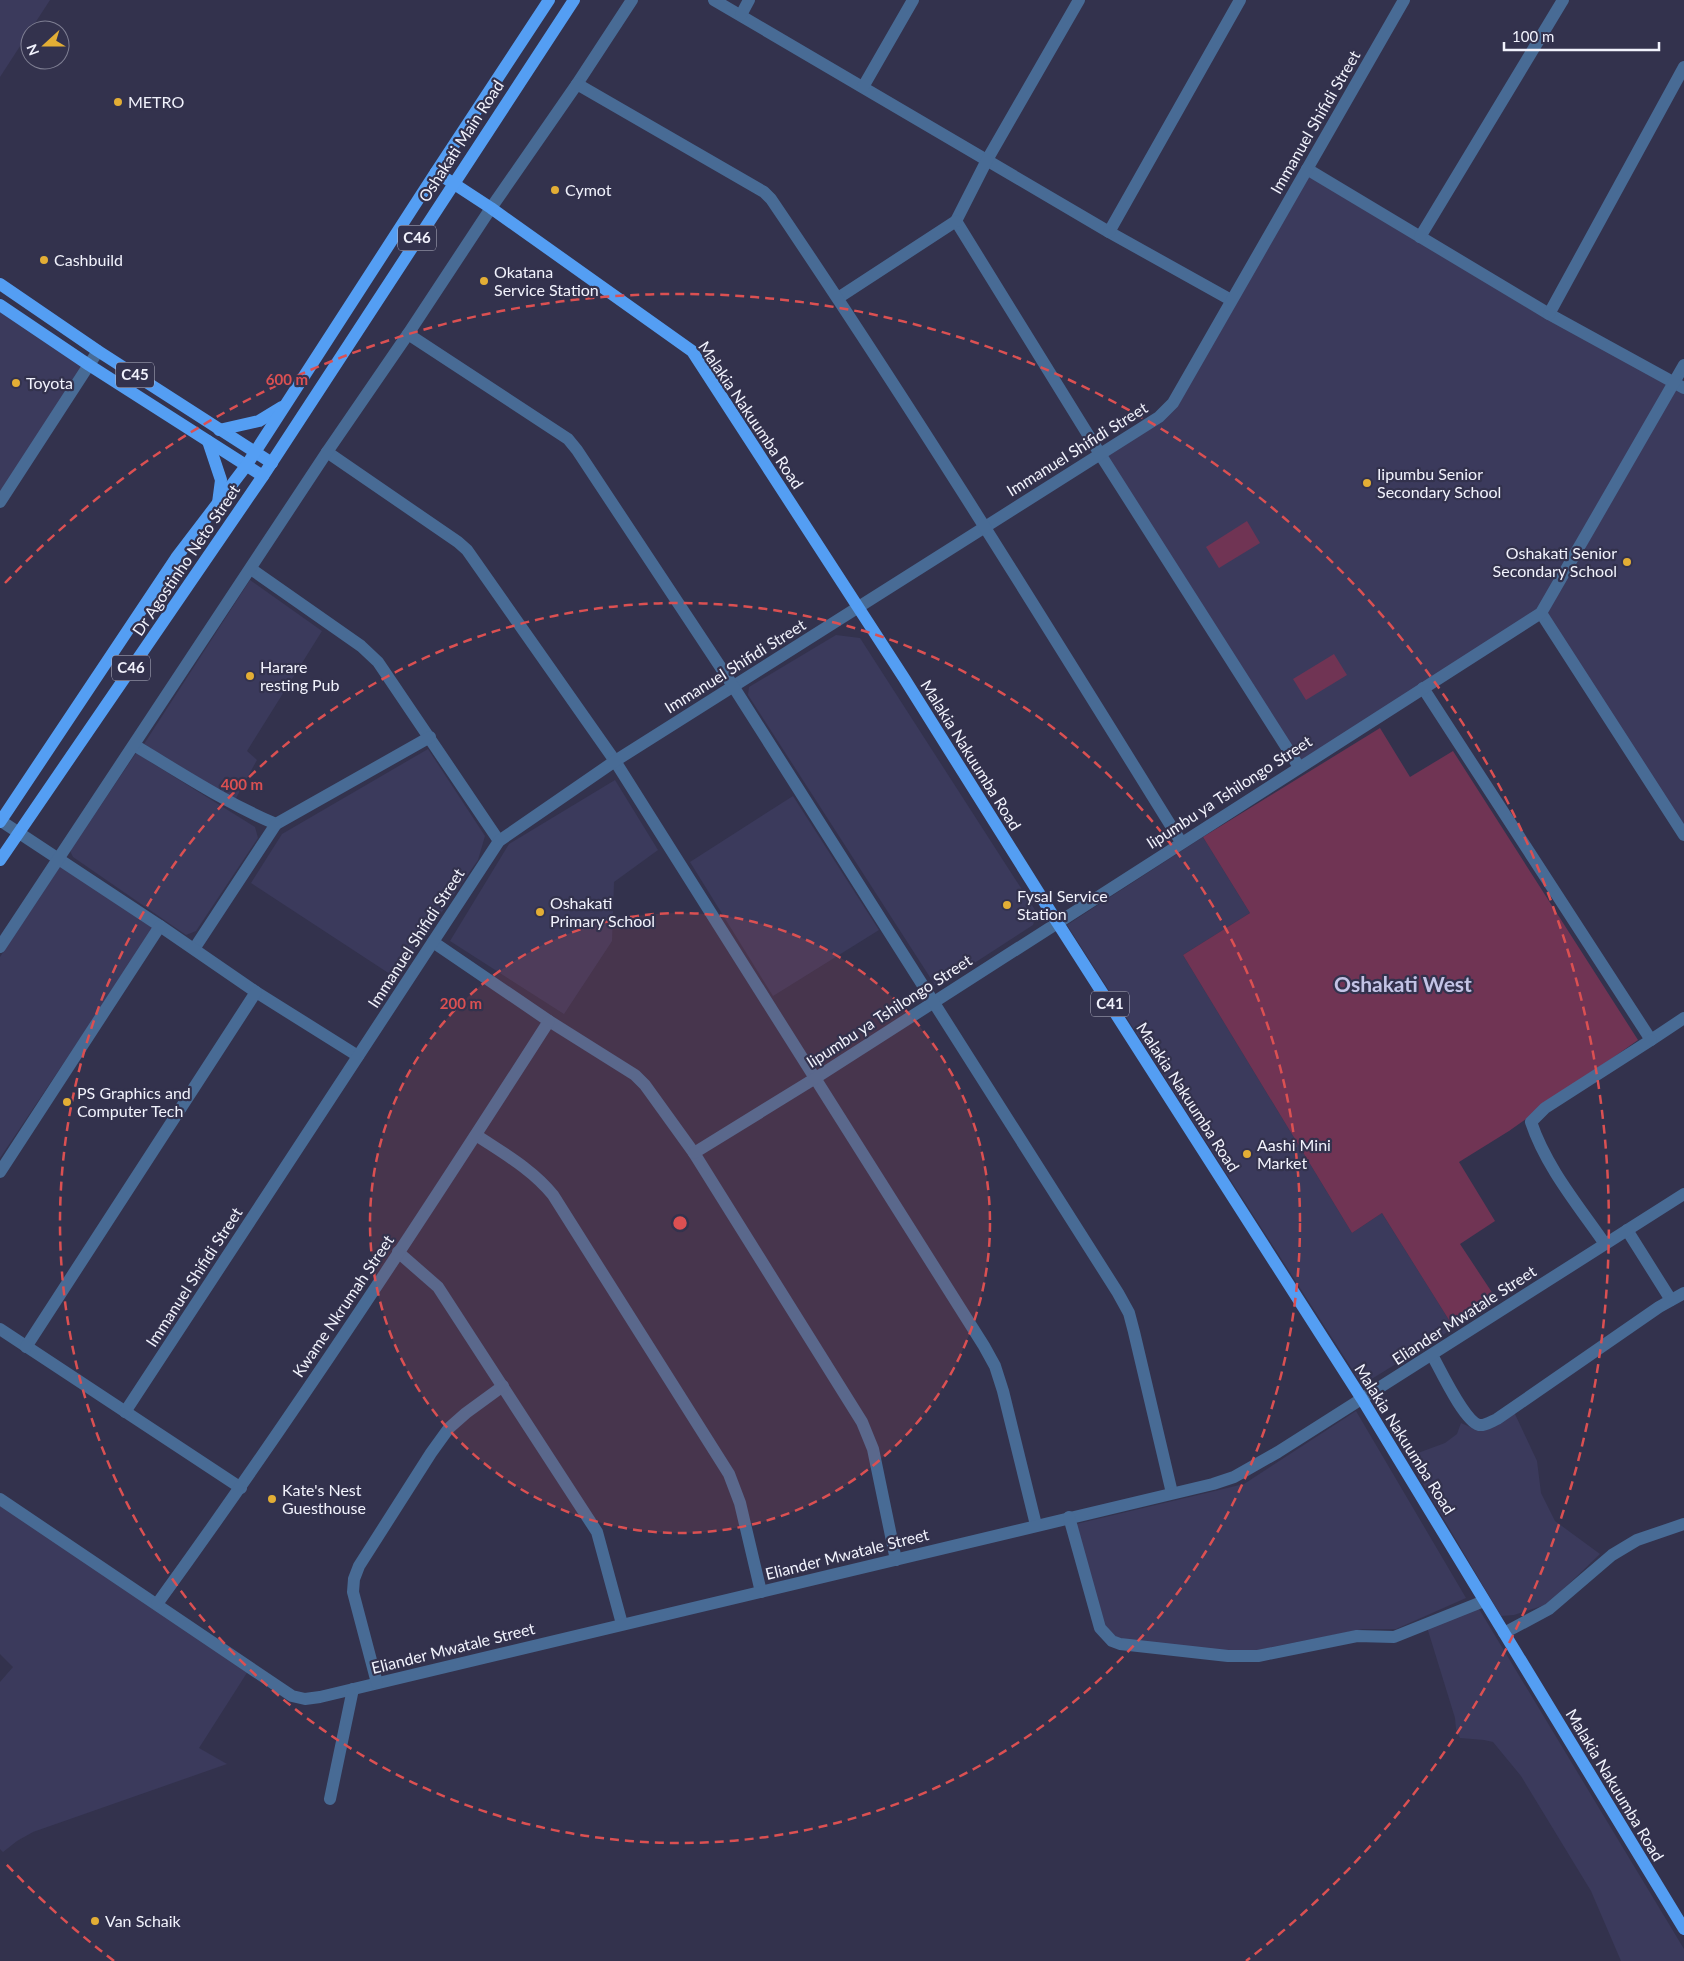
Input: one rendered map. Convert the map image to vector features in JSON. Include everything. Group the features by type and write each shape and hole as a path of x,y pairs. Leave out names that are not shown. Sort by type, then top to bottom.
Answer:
{"main road":[{"name":"Oshakati Main Road","path":"246,466 549,0"},
{"name":"Oshakati Main Road","path":"263,476 574,0"},
{"name":"Malakia Nakuumba Road","path":"436,172 492,208 692,351 904,678 1057,922 1362,1399 1684,1929"},
{"name":"C45","path":"0,284 98,351 219,430 272,462"},
{"name":"C45","path":"0,305 89,365 263,476"},
{"path":"219,430 259,421 285,406"},
{"path":"208,441 221,480 218,503"},
{"name":"Dr Agostinho Neto Street","path":"0,822 176,558 246,466"},
{"name":"Dr Agostinho Neto Street","path":"0,860 263,476"}],"street":[{"path":"0,947 252,569 327,452 632,0"},
{"path":"714,0 1109,232 1231,300"},
{"path":"741,15 750,0"},
{"path":"863,87 913,0"},
{"path":"838,298 956,221 987,160 1079,0"},
{"path":"1109,232 1240,0"},
{"name":"Immanuel Shifidi Street","path":"125,1412 499,841 616,761 1166,411 1173,402 1404,0"},
{"path":"1420,237 1563,0"},
{"path":"1549,314 1684,67"},
{"path":"577,84 764,192 771,200 838,298 985,527 1181,842"},
{"path":"1307,169 1549,314 1679,385"},
{"path":"956,221 1100,454 1299,767"},
{"path":"408,334 568,439 733,686 1118,1293 1129,1314 1172,1493"},
{"path":"0,502 98,351"},
{"name":"Iipumbu ya Tshilongo Street","path":"694,1153 814,1079 1541,613 1679,385 1684,365"},
{"path":"327,452 467,550 616,761 814,1079 984,1346 994,1366 1002,1391 1036,1525"},
{"path":"252,569 370,653 430,737 499,841"},
{"path":"1541,613 1684,835"},
{"path":"1423,688 1651,1040"},
{"path":"194,949 276,824 430,737"},
{"path":"134,745 227,801 249,813 276,824"},
{"path":"0,822 60,858 256,992 358,1056"},
{"path":"0,1172 160,926"},
{"path":"433,942 549,1022 635,1076 645,1085 694,1153 862,1422 873,1449 896,1560"},
{"path":"26,1347 256,992"},
{"path":"1605,1244 1552,1168 1538,1142 1531,1122 1545,1108 1684,1018"},
{"name":"Kwame Nkrumah Street","path":"157,1604 241,1488 549,1022"},
{"path":"476,1135 530,1171 553,1195 728,1474 740,1504 761,1592"},
{"name":"Eliander Mwatale Street","path":"0,1499 292,1696 305,1699 896,1560 1234,1477 1278,1452 1684,1194"},
{"path":"1627,1230 1671,1300"},
{"path":"398,1252 438,1287 597,1532 622,1624"},
{"path":"1432,1355 1462,1409 1472,1421 1480,1425 1486,1424 1498,1419 1684,1293"},
{"path":"0,1329 241,1488"},
{"path":"378,1683 353,1592 354,1579 431,1453 449,1428 503,1386"},
{"path":"1069,1517 1100,1628 1112,1641 1120,1644 1228,1656 1258,1656 1357,1636 1394,1637 1484,1601"},
{"path":"1504,1633 1549,1609 1612,1555 1638,1540 1684,1524"},
{"path":"330,1799 353,1689"}],"shaded area":[{"path":"0,0 50,0 37,20 20,20 20,46 0,77"},
{"name":"Iipumbu Senior Secondary School","path":"1307,169 1684,388 1684,835 1541,613 1299,767 1100,454 1159,417"},
{"path":"0,305 89,365 0,502"},
{"path":"1247,521 1260,543 1219,568 1206,547"},
{"path":"250,580 322,631 247,751 257,760 235,800 144,744"},
{"path":"836,635 860,638 1037,913 1033,925 942,984 935,985 748,695 749,687"},
{"path":"1334,654 1347,675 1306,700 1293,679"},
{"path":"1380,728 1410,777 1453,751 1638,1040 1509,1131 1459,1162 1495,1221 1460,1244 1497,1300 1454,1328 1382,1213 1352,1233 1183,955 1250,913 1203,837"},
{"path":"428,749 485,836 478,860 396,978 251,883 282,834"},
{"path":"136,753 255,827 258,838 196,931 186,935 73,857 70,851"},
{"name":"Oshakati Primary School","path":"615,780 658,850 614,882 612,941 564,1014 450,941 509,844"},
{"path":"793,796 879,930 773,996 690,862"},
{"path":"1203,837 1250,913 1183,955 1352,1233 1382,1213 1454,1328 1370,1380 1359,1380 1067,925"},
{"path":"61,865 154,928 0,1158 0,957"},
{"path":"1356,1411 1466,1598 1396,1629 1363,1629 1228,1656 1150,1646 1105,1635 1072,1525 1244,1484"},
{"path":"1514,1412 1537,1461 1541,1493 1555,1521 1600,1554 1548,1604 1514,1615 1501,1616 1407,1457 1445,1443 1457,1434 1461,1423 1477,1430"},
{"path":"0,1499 250,1668 199,1748 227,1764 33,1832 3,1852 0,1849 0,1682 13,1667 0,1654"},
{"path":"1476,1604 1684,1949 1684,1961 1621,1961 1591,1891 1521,1776 1493,1742 1460,1738 1426,1624"}],"place":[{"name":"METRO","path":"118,102"},
{"name":"Cymot","path":"555,190"},
{"name":"Cashbuild","path":"44,260"},
{"name":"Okatana Service Station","path":"484,281"},
{"name":"Toyota","path":"16,383"},
{"name":"Iipumbu Senior Secondary School","path":"1367,483"},
{"name":"Oshakati Senior Secondary School","path":"1627,562"},
{"name":"Harare resting Pub","path":"250,676"},
{"name":"Fysal Service Station","path":"1007,905"},
{"name":"Oshakati Primary School","path":"540,912"},
{"name":"PS Graphics and Computer Tech","path":"67,1102"},
{"name":"Aashi Mini Market","path":"1247,1154"},
{"name":"Kate's Nest Guesthouse","path":"272,1499"},
{"name":"Van Schaik","path":"95,1921"}],"district":[{"name":"Oshakati West","path":"1403,985"}]}
